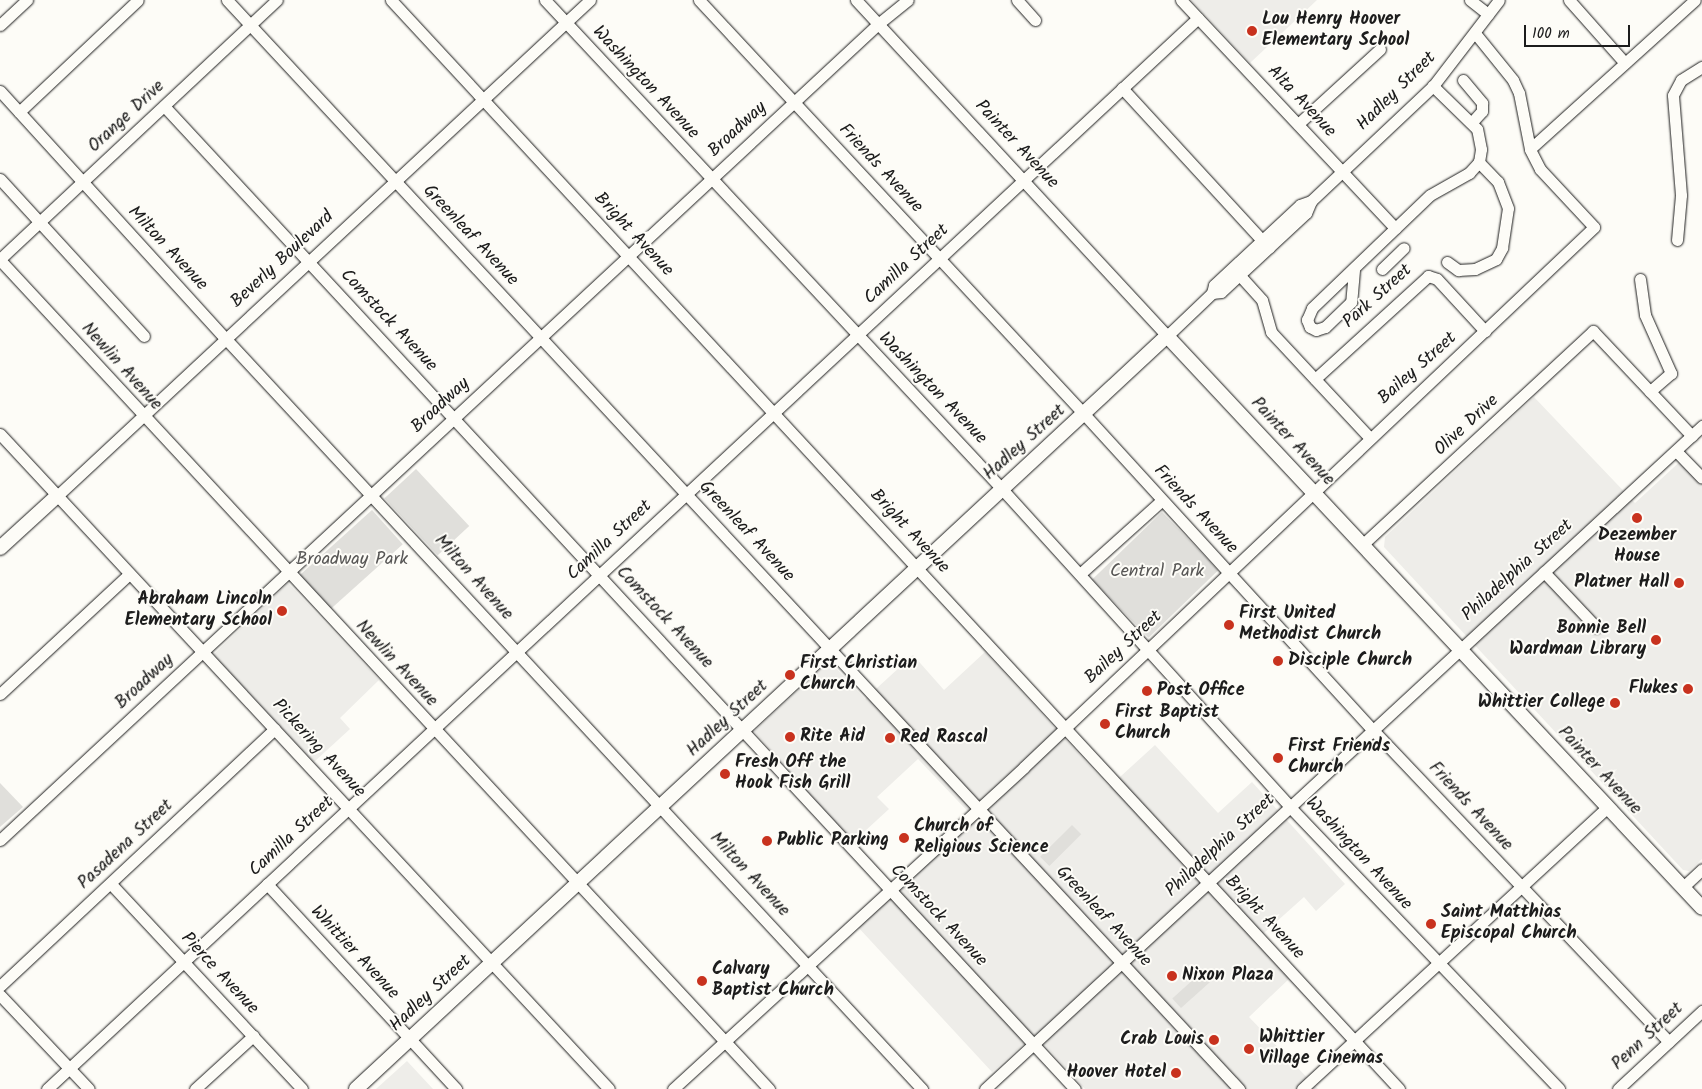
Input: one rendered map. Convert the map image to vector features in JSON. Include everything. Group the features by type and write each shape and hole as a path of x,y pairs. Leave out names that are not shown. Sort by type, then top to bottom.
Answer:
{"main road":[{"name":"Hadley Street","path":"356,1089 1167,336"},
{"name":"Painter Avenue","path":"1167,336 1702,908"},
{"name":"Beverly Boulevard","path":"0,548 57,496"}],"street":[{"path":"0,25 27,0"},
{"path":"19,112 138,0"},
{"name":"Greenleaf Avenue","path":"227,0 1239,1089"},
{"name":"Orange Drive","path":"0,260 277,0"},
{"name":"Bright Avenue","path":"391,0 482,101 919,568 1064,728 1399,1089"},
{"name":"Washington Avenue","path":"544,0 1002,489 1289,806 1437,964 1559,1089"},
{"name":"Beverly Boulevard","path":"57,496 590,0"},
{"name":"Friends Avenue","path":"699,0 1084,414 1161,501 1372,729 1669,1042"},
{"name":"Painter Avenue","path":"856,0 1167,336"},
{"name":"Broadway","path":"0,840 878,24 908,0"},
{"path":"1017,0 1035,20"},
{"name":"Alta Avenue","path":"1181,0 1396,228"},
{"path":"1470,0 1488,14"},
{"name":"Hadley Street","path":"1167,336 1212,293 1221,292 1236,271 1265,244 1300,205 1311,201 1434,86 1499,0"},
{"path":"1569,0 1625,63"},
{"path":"1530,149 1695,0"},
{"name":"Camilla Street","path":"47,1089 1198,18"},
{"path":"1475,33 1513,80 1519,93 1530,149"},
{"path":"1298,124 1380,49"},
{"path":"1676,240 1681,195 1673,95 1681,80 1702,67"},
{"path":"1463,80 1482,103 1482,111 1472,122"},
{"path":"1434,86 1472,122 1480,137 1480,162 1498,182 1508,208 1502,248 1496,259 1474,269 1458,270 1447,262"},
{"path":"1122,88 1265,244"},
{"name":"Milton Avenue","path":"0,91 225,338 372,494 922,1089"},
{"name":"Comstock Avenue","path":"164,106 600,574 889,890 1075,1089"},
{"name":"Bailey Street","path":"673,1089 979,808 1314,493 1369,437 1485,331 1594,227 1540,169 1530,149"},
{"path":"1354,270 1351,302 1325,327 1316,330 1310,327 1307,320 1312,308 1381,245 1434,192 1469,173 1480,162"},
{"path":"0,179 144,336"},
{"path":"1381,245 1394,258"},
{"path":"1382,269 1404,248"},
{"name":"Newlin Avenue","path":"0,260 142,416 769,1089"},
{"path":"1236,271 1262,300 1271,332 1369,437"},
{"name":"Park Street","path":"1314,379 1428,276 1437,279 1485,331"},
{"path":"1640,279 1645,315 1671,373 1650,391 1692,436"},
{"name":"Olive Drive","path":"1362,545 1593,331 1650,391"},
{"name":"Philadelphia Street","path":"985,1089 1459,648 1702,426"},
{"name":"Pickering Avenue","path":"0,434 609,1089"},
{"path":"1676,451 1702,478"},
{"path":"1080,574 1161,501"},
{"path":"1544,572 1596,627"},
{"path":"0,694 130,574"},
{"name":"Pasadena Street","path":"0,986 275,729"},
{"path":"1302,1089 1608,807"},
{"path":"1683,887 1702,870"},
{"name":"Pierce Avenue","path":"111,884 302,1089"},
{"name":"Whittier Avenue","path":"267,884 456,1089"},
{"path":"0,995 88,1089"},
{"name":"Penn Street","path":"1618,1089 1702,1011"},
{"path":"195,1089 253,1036"}],"shaded area":[{"name":"Lou Henry Hoover Elementary School","path":"1191,0 1317,0 1250,63"},
{"name":"Whittier College","path":"1534,397 1635,503 1686,456 1702,473 1702,859 1689,871 1683,870 1384,547 1385,537"},
{"path":"288,583 379,680 340,718 350,729 314,762 213,655"},
{"path":"985,652 1109,787 1155,745 1218,813 1252,782 1345,884 1316,911 1304,897 1256,940 1290,978 1249,1017 1318,1089 1085,1089 1035,1034 992,1072 857,926 975,819 918,759 877,797 889,809 852,843 754,731 829,661 865,699 913,655 944,690"},
{"path":"407,1061 433,1089 376,1089"}],"green space":[{"name":"Broadway Park","path":"416,469 469,526 438,555 385,498"},
{"name":"Broadway Park","path":"372,510 403,544 331,609 300,575"},
{"name":"Central Park","path":"1162,512 1218,570 1148,638 1092,579"},
{"path":"0,783 23,807 0,827"},
{"path":"1072,825 1081,834 1049,866 1040,857"},
{"path":"1205,969 1214,979 1181,1008 1172,998"}],"place":[{"name":"Lou Henry Hoover Elementary School","path":"1252,31"},
{"name":"Dezember House","path":"1637,518"},
{"name":"Platner Hall","path":"1679,583"},
{"name":"Abraham Lincoln Elementary School","path":"282,611"},
{"name":"First United Methodist Church","path":"1229,625"},
{"name":"Bonnie Bell Wardman Library","path":"1656,640"},
{"name":"Disciple Church","path":"1278,661"},
{"name":"First Christian Church","path":"790,675"},
{"name":"Flukes","path":"1688,689"},
{"name":"Post Office","path":"1147,691"},
{"name":"Whittier College","path":"1615,703"},
{"name":"First Baptist Church","path":"1105,724"},
{"name":"Rite Aid","path":"790,737"},
{"name":"Red Rascal","path":"890,738"},
{"name":"First Friends Church","path":"1278,758"},
{"name":"Fresh Off the Hook Fish Grill","path":"725,774"},
{"name":"Church of Religious Science","path":"904,838"},
{"name":"Public Parking","path":"767,841"},
{"name":"Saint Matthias Episcopal Church","path":"1431,924"},
{"name":"Nixon Plaza","path":"1172,976"},
{"name":"Calvary Baptist Church","path":"702,981"},
{"name":"Crab Louis","path":"1214,1040"},
{"name":"Whittier Village Cinemas","path":"1249,1049"},
{"name":"Hoover Hotel","path":"1176,1073"}]}
